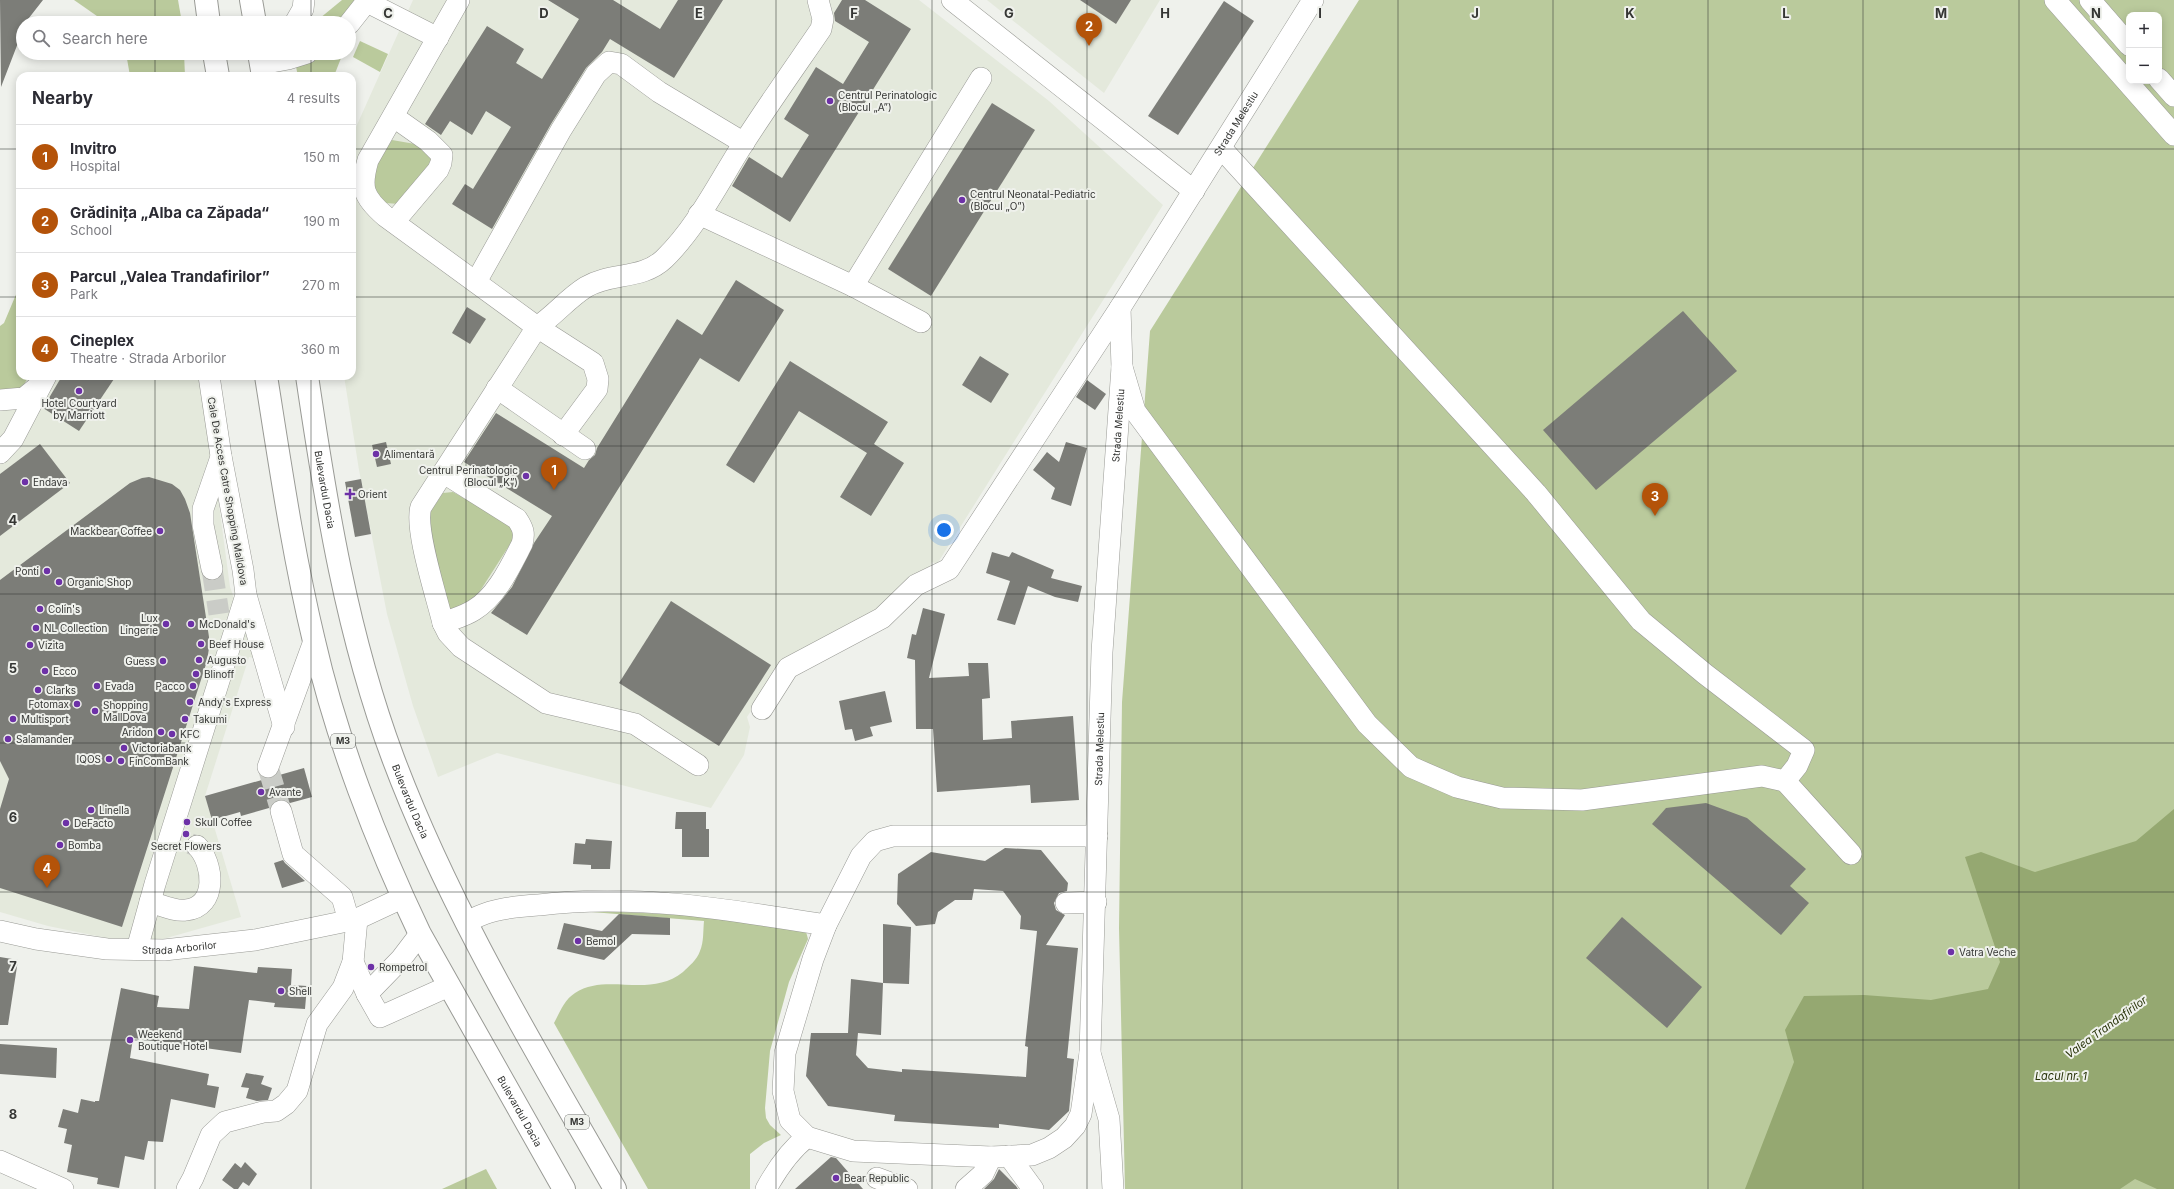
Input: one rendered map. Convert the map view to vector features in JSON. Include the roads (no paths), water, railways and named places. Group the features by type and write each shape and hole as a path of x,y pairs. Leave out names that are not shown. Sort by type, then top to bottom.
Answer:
{"highway":[{"path":"251,0 254,16"},
{"path":"215,60 217,72"},
{"name":"Bulevardul Dacia","path":"267,380 314,641 330,702 348,754 402,898 420,934 564,1189"},
{"name":"Bulevardul Dacia","path":"308,380 320,459 343,585 371,693 392,757 423,834 466,922 614,1189"}],"street":[{"path":"300,16 304,9 304,0"},
{"path":"459,0 394,117 368,160 363,178 366,197 372,204 394,222 537,327 593,363 597,370 597,389 564,435"},
{"path":"698,765 635,724 546,703 461,647 448,633 443,623 421,533 419,514 421,507 537,327 552,317 586,287 601,280 639,274 654,267 665,258 699,214 744,143 821,29 823,19 818,0"},
{"name":"Strada Melestiu","path":"762,709 788,668 882,618 916,585 949,569 1120,308 1313,0"},
{"path":"2055,0 2174,135"},
{"path":"2090,0 2126,42"},
{"path":"355,16 367,1 438,38"},
{"path":"957,2 1194,191"},
{"path":"261,64 276,60"},
{"path":"476,282 561,130 596,74 609,62 621,64 659,92 744,143"},
{"path":"853,286 981,78"},
{"path":"2162,82 2174,96"},
{"path":"394,117 428,141 442,155 438,170 394,222"},
{"path":"1220,148 1536,493 1641,621 1705,674 1804,750 1797,766 1785,781"},
{"path":"699,214 853,286 921,322"},
{"name":"Strada Melestiu","path":"1113,1189 1109,1119 1090,1053 1096,902 1102,652 1122,366 1120,308"},
{"path":"1122,366 1135,411 1367,724 1411,766 1457,788 1502,798 1582,800 1762,776 1785,781 1851,854"},
{"path":"0,400 24,398 44,380"},
{"path":"0,454 13,439 44,380"},
{"name":"Cale De Acces Catre Shopping Malldova","path":"137,949 150,902 246,595 243,570 221,456 210,380"},
{"path":"497,388 586,450"},
{"path":"212,569 203,525 203,509 221,456"},
{"path":"443,623 473,611 484,603 496,590 517,553 524,535 524,530 517,519 444,473"},
{"path":"246,595 284,727"},
{"path":"268,767 284,727 314,641"},
{"path":"187,1189 194,1178 211,1135 225,1122 257,1113 276,1111 286,1104 297,1091 317,1024 343,988 353,962 353,920 342,897 293,854 280,811"},
{"path":"1090,1053 1081,1114 1075,1126 1064,1138 1049,1148 1032,1155 1000,1156 853,1151 807,1137 790,1120 783,1091 786,1053 813,959 826,925 861,856 875,841 893,836 1097,836"},
{"path":"150,902 186,910 200,905 209,891 212,877 208,862 197,846"},
{"name":"Strada Arborilor","path":"0,931 36,939 91,947 164,950 255,940 353,920 402,898"},
{"path":"466,922 494,911 529,906 569,901 634,900 717,909 826,925"},
{"path":"1066,903 1096,902"},
{"path":"367,994 401,959 420,934"},
{"path":"353,962 367,994 380,1017 449,986"},
{"path":"766,1189 773,1176 794,1147 807,1137"},
{"path":"966,1189 1000,1156"},
{"path":"1000,1156 1033,1189"},
{"path":"0,1162 64,1189"},
{"path":"877,1178 907,1189"}],"water":[{"name":"Lacul nr. 1","path":"2174,809 2174,1189 2157,1189 2135,1179 2120,1189 1745,1189 1794,1062 1785,1030 1804,996 1864,995 1931,1000 1988,989 2000,962 1965,857 1981,852 2035,872 2136,841"}],"tunnel":[{"path":"212,569 219,614"},
{"path":"268,767 281,811"},
{"path":"161,833 197,846"}],"place":[{"name":"Grădinița „Alba ca Zăpada“","path":"1089,46"},
{"name":"Centrul Perinatologic (Blocul „A”)","path":"830,101"},
{"name":"Centrul Neonatal-Pediatric (Blocul „O”)","path":"962,200"},
{"name":"Hotel Courtyard by Marriott","path":"79,391"},
{"name":"Alimentară","path":"376,454"},
{"name":"Centrul Perinatologic (Blocul „K”)","path":"526,476"},
{"name":"Endava","path":"25,482"},
{"name":"Invitro","path":"554,490"},
{"name":"Orient","path":"350,494"},
{"name":"Parcul „Valea Trandafirilor”","path":"1655,516"},
{"name":"Mackbear Coffee","path":"160,531"},
{"name":"Ponti","path":"47,571"},
{"name":"Organic Shop","path":"59,582"},
{"name":"Colin's","path":"40,609"},
{"name":"Lux Lingerie","path":"166,624"},
{"name":"McDonald's","path":"191,624"},
{"name":"NL Collection","path":"36,628"},
{"name":"Beef House","path":"201,644"},
{"name":"Vizita","path":"30,645"},
{"name":"Augusto","path":"199,660"},
{"name":"Guess","path":"163,661"},
{"name":"Ecco","path":"45,671"},
{"name":"Blinoff","path":"196,674"},
{"name":"Evada","path":"97,686"},
{"name":"Pacco","path":"193,686"},
{"name":"Clarks","path":"38,690"},
{"name":"Andy's Express","path":"190,702"},
{"name":"Fotomax","path":"77,704"},
{"name":"Shopping MallDova","path":"95,711"},
{"name":"Multisport","path":"13,719"},
{"name":"Takumi","path":"185,719"},
{"name":"Aridon","path":"161,732"},
{"name":"KFC","path":"172,734"},
{"name":"Salamander","path":"8,739"},
{"name":"Victoriabank","path":"124,748"},
{"name":"IQOS","path":"109,759"},
{"name":"FinComBank","path":"121,761"},
{"name":"Avante","path":"261,792"},
{"name":"Linella","path":"91,810"},
{"name":"Skull Coffee","path":"187,822"},
{"name":"DeFacto","path":"66,823"},
{"name":"Secret Flowers","path":"186,834"},
{"name":"Bomba","path":"60,845"},
{"name":"Cineplex","path":"47,888"},
{"name":"Bemol","path":"578,941"},
{"name":"Vatra Veche","path":"1951,952"},
{"name":"Rompetrol","path":"371,967"},
{"name":"Shell","path":"281,991"},
{"name":"Weekend Boutique Hotel","path":"130,1040"},
{"name":"Bear Republic","path":"836,1178"}],"water label":[{"name":"Valea Trandafirilor","path":"2106,1027"}]}
